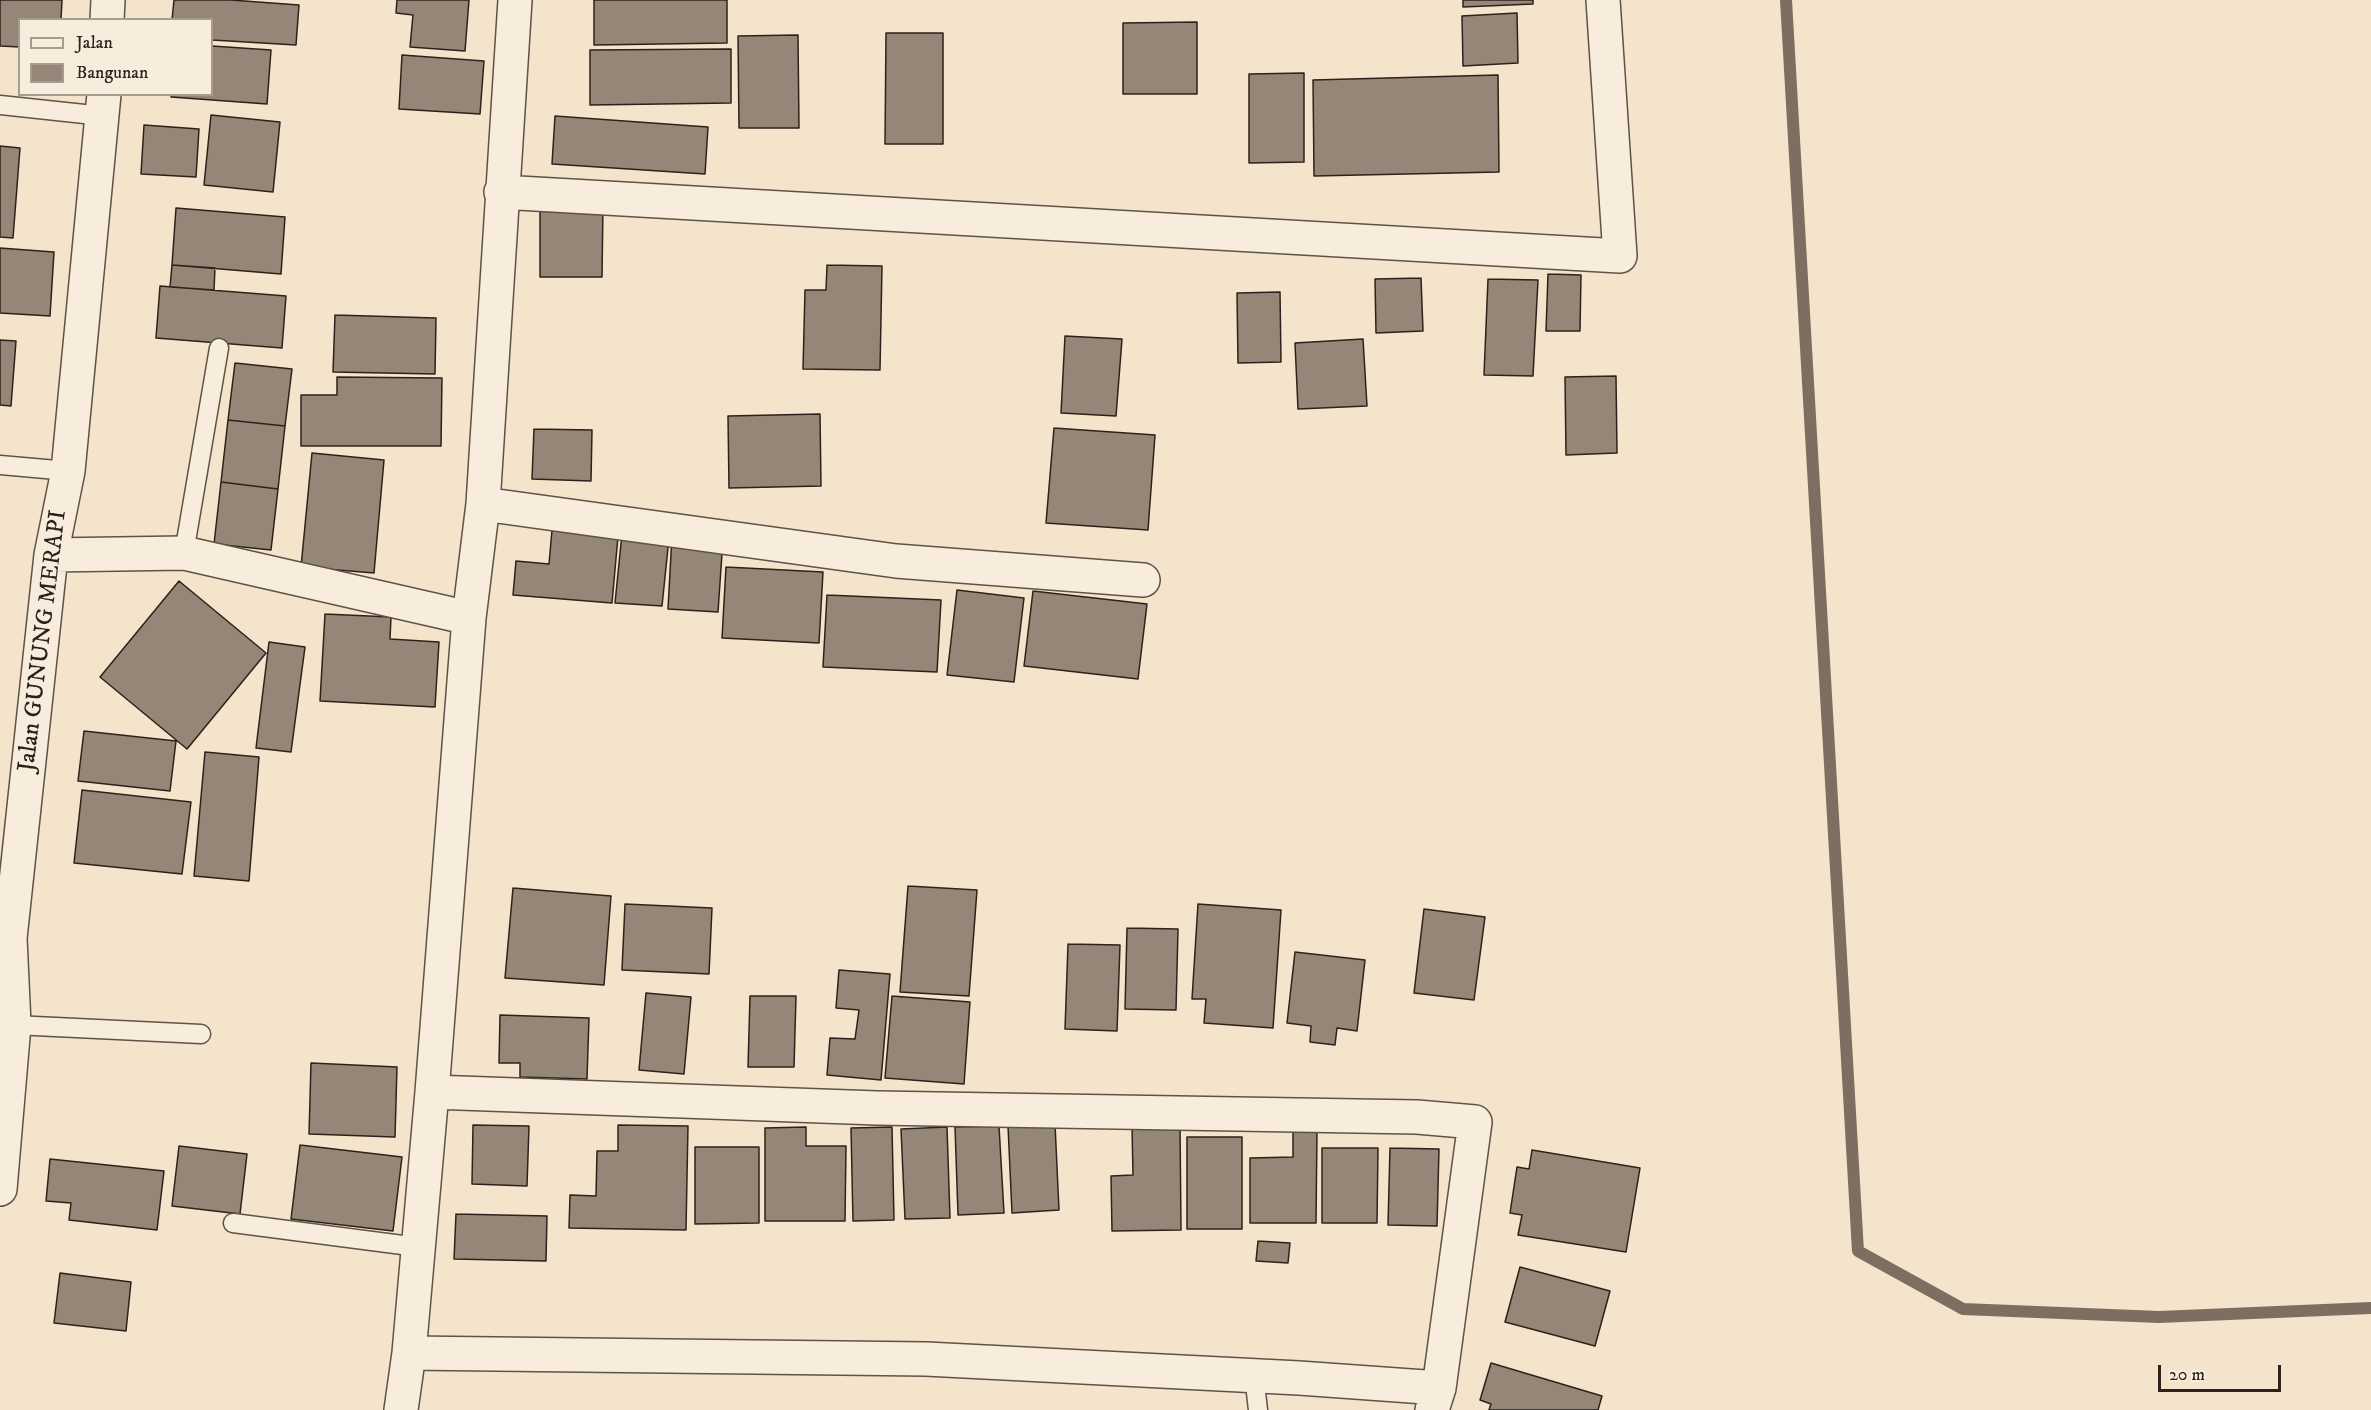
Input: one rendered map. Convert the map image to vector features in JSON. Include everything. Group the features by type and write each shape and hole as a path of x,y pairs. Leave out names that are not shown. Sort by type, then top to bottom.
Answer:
{"street":[{"path":"107,18 108,0"},
{"path":"401,1410 409,1353 432,1092 469,618 483,504 501,192 515,0"},
{"path":"501,192 1620,256 1603,0"},
{"name":"Jalan GUNUNG MERAPI","path":"0,1189 14,1025 10,938 51,555 68,471 104,105"},
{"path":"483,504 896,561 1143,580"},
{"path":"51,555 184,553 469,618"},
{"path":"409,1353 926,1359 1254,1376 1435,1399 1475,1122 1417,1117 866,1108 432,1092"}],"lane":[{"path":"0,105 104,105"},
{"path":"184,553 219,348"},
{"path":"0,465 68,471"},
{"path":"14,1025 201,1034"},
{"path":"233,1223 418,1247"},
{"path":"1254,1376 1258,1410"}],"building":[{"path":"0,0 62,0 61,18 18,18 18,47 0,46"},
{"path":"174,0 231,0 299,5 296,45 213,40 213,18 172,18"},
{"path":"397,0 469,0 465,51 410,47 413,15 396,13"},
{"path":"594,0 727,0 727,43 594,45"},
{"path":"1463,0 1533,0 1533,4 1463,7"},
{"path":"1517,13 1518,63 1463,66 1462,16"},
{"path":"1197,22 1197,94 1123,94 1123,23"},
{"path":"886,33 943,33 943,144 885,144"},
{"path":"798,35 799,128 739,128 738,36"},
{"path":"213,46 271,50 267,104 171,97 213,96"},
{"path":"731,49 731,103 590,105 590,50"},
{"path":"402,55 484,61 480,114 399,109"},
{"path":"1304,73 1304,162 1249,163 1249,74"},
{"path":"1498,75 1499,172 1314,176 1313,80"},
{"path":"211,115 280,122 273,192 204,185"},
{"path":"555,116 708,127 705,174 552,164"},
{"path":"144,125 199,129 196,177 141,174"},
{"path":"0,146 20,148 13,238 0,237"},
{"path":"540,205 603,205 602,277 540,277"},
{"path":"176,208 285,217 281,274 172,265"},
{"path":"0,248 54,252 50,316 0,313"},
{"path":"172,265 215,268 214,290 170,287"},
{"path":"827,265 882,266 880,370 803,369 805,290 826,290"},
{"path":"1548,274 1581,275 1580,331 1546,331"},
{"path":"1421,278 1423,331 1376,333 1375,279"},
{"path":"1488,279 1538,280 1533,376 1484,375"},
{"path":"160,286 286,296 282,348 156,338"},
{"path":"1280,292 1281,362 1238,363 1237,293"},
{"path":"335,315 436,318 435,374 333,372"},
{"path":"1065,336 1122,339 1116,416 1061,413"},
{"path":"1363,339 1367,406 1298,409 1295,343"},
{"path":"0,340 16,341 11,406 0,405"},
{"path":"235,363 292,369 285,426 228,420"},
{"path":"1616,376 1617,453 1566,455 1565,377"},
{"path":"337,377 442,378 441,446 301,446 301,395 337,395"},
{"path":"820,414 821,486 729,488 728,416"},
{"path":"228,420 285,426 278,489 221,482"},
{"path":"1054,428 1155,435 1148,530 1046,523"},
{"path":"534,429 592,430 591,481 532,479"},
{"path":"312,453 384,460 374,573 301,567"},
{"path":"221,482 278,489 271,550 214,544"},
{"path":"553,519 619,525 612,603 513,595 516,561 549,564"},
{"path":"622,534 669,538 662,606 615,603"},
{"path":"672,536 723,539 718,612 668,609"},
{"path":"726,567 823,572 819,643 722,638"},
{"path":"179,581 266,653 187,749 100,677"},
{"path":"957,590 1024,598 1014,682 947,675"},
{"path":"1033,591 1147,604 1138,679 1024,666"},
{"path":"827,595 941,600 937,672 823,667"},
{"path":"325,614 391,617 390,639 439,642 435,707 320,701"},
{"path":"269,642 305,647 291,752 256,748"},
{"path":"84,731 176,741 170,791 78,781"},
{"path":"205,752 259,757 249,881 194,876"},
{"path":"82,790 191,802 182,874 74,863"},
{"path":"908,886 977,890 969,996 900,992"},
{"path":"513,888 611,896 604,985 505,978"},
{"path":"625,904 712,908 709,974 622,970"},
{"path":"1198,904 1281,910 1273,1028 1204,1023 1206,999 1192,999"},
{"path":"1424,909 1485,917 1474,1000 1414,993"},
{"path":"1127,928 1178,929 1176,1010 1125,1009"},
{"path":"1068,944 1120,945 1117,1031 1065,1029"},
{"path":"1295,952 1365,960 1357,1031 1337,1028 1335,1045 1310,1042 1311,1026 1287,1023"},
{"path":"839,970 890,974 881,1080 827,1075 830,1038 855,1039 859,1010 836,1008"},
{"path":"646,993 691,997 684,1074 639,1070"},
{"path":"750,996 796,996 794,1067 748,1067"},
{"path":"892,996 970,1002 964,1084 885,1078"},
{"path":"500,1015 589,1018 587,1079 520,1077 520,1063 499,1063"},
{"path":"311,1063 397,1067 395,1137 309,1134"},
{"path":"1055,1124 1059,1210 1012,1213 1008,1126"},
{"path":"1180,1124 1181,1230 1112,1231 1111,1176 1133,1175 1132,1125"},
{"path":"473,1125 529,1126 527,1186 472,1184"},
{"path":"618,1125 688,1126 686,1230 569,1228 570,1195 596,1196 597,1151 618,1151"},
{"path":"999,1126 1004,1213 958,1215 955,1127"},
{"path":"806,1127 806,1146 846,1146 845,1221 765,1221 765,1128"},
{"path":"892,1127 894,1220 853,1221 851,1128"},
{"path":"947,1127 950,1218 905,1219 901,1129"},
{"path":"1293,1130 1317,1130 1316,1223 1250,1223 1250,1158 1293,1157"},
{"path":"1187,1137 1242,1137 1242,1229 1187,1229"},
{"path":"300,1145 402,1157 393,1231 291,1219"},
{"path":"179,1146 247,1154 240,1214 172,1206"},
{"path":"695,1147 759,1147 759,1223 695,1224"},
{"path":"1322,1148 1378,1148 1377,1223 1322,1223"},
{"path":"1390,1148 1439,1149 1437,1226 1388,1225"},
{"path":"1532,1150 1640,1168 1626,1252 1518,1235 1522,1215 1510,1213 1517,1167 1529,1169"},
{"path":"50,1159 164,1171 157,1230 69,1220 71,1203 46,1201"},
{"path":"456,1214 547,1216 546,1261 454,1259"},
{"path":"1258,1241 1290,1243 1288,1263 1256,1261"},
{"path":"1520,1267 1610,1291 1595,1346 1505,1322"},
{"path":"60,1273 131,1282 126,1331 54,1323"},
{"path":"1491,1363 1602,1396 1598,1410 1489,1410 1491,1404 1480,1400"}],"waterway":[{"path":"1786,0 1858,1251 1963,1309 2159,1317 2371,1308"}]}
